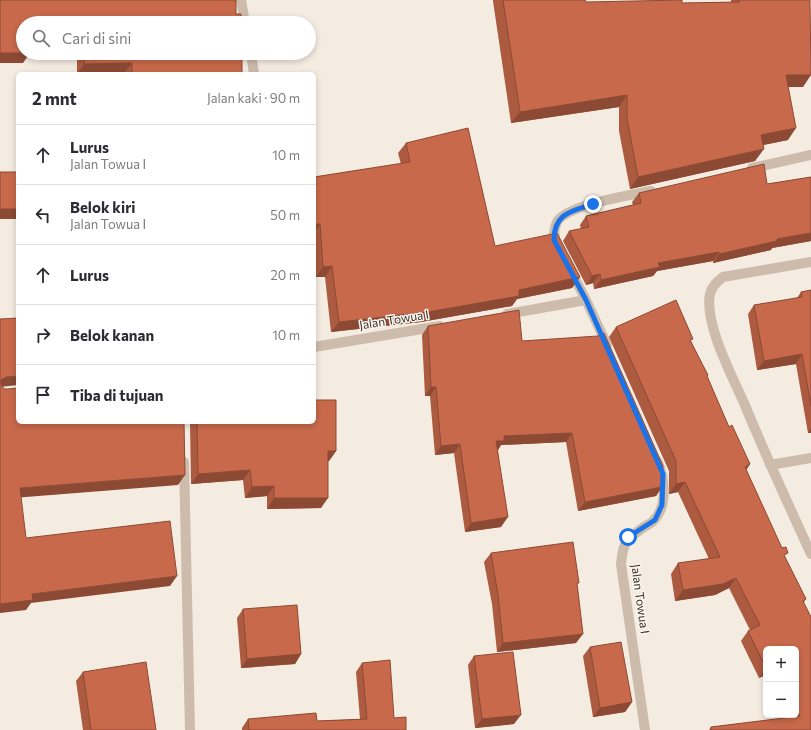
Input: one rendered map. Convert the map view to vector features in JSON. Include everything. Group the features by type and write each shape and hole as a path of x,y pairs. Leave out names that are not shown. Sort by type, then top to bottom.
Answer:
{"street":[{"path":"241,0 244,16"},
{"path":"251,60 254,72"},
{"path":"741,171 811,155"},
{"path":"611,355 586,300 554,240 554,230 557,221 569,212 593,204 663,188"},
{"path":"811,262 723,277 714,285 710,294 711,316 718,342 770,465 811,554"},
{"path":"495,316 586,300"},
{"name":"Jalan Towua I","path":"316,347 448,324"},
{"name":"Jalan Towua I","path":"645,730 621,564 622,548 628,537 655,520 662,505 663,474 654,452"},
{"path":"184,453 190,730"},
{"path":"770,465 811,458"}],"building":[{"path":"0,0 236,0 236,14 241,14 241,16 16,16 16,53 0,53"},
{"path":"503,0 585,0 586,2 682,0 682,3 739,2 739,0 810,0 811,75 786,75 796,128 761,135 764,149 638,177 627,119 627,95 520,112"},
{"path":"84,60 242,60 242,72 132,72 132,63 84,64"},
{"path":"468,128 495,246 557,233 580,277 519,290 519,296 428,312 339,322 332,266 323,267 320,224 316,225 316,177 410,162 406,143"},
{"path":"764,164 767,184 811,177 811,233 777,239 777,241 719,254 719,252 658,263 660,267 601,280 600,274 592,276 569,231 589,227 586,216 641,203 639,193"},
{"path":"0,172 16,172 16,209 0,209"},
{"path":"811,290 811,406 802,354 764,361 754,305 802,297 801,292"},
{"path":"676,300 693,339 690,340 708,375 707,376 729,427 732,425 750,464 745,467 782,548 786,547 788,553 784,555 806,599 803,601 811,617 811,730 711,730 711,727 784,718 799,718 799,646 763,646 763,662 748,631 760,625 736,578 723,584 683,590 678,563 720,557 685,482 676,484 676,461 616,327"},
{"path":"519,310 522,341 598,336 604,333 663,466 662,487 585,502 572,433 504,436 504,441 496,441 508,517 471,523 460,444 441,446 436,387 431,387 428,326"},
{"path":"16,318 16,376 6,377 1,380 1,384 4,389 16,388 16,424 184,424 185,475 20,488 26,538 170,521 177,576 32,594 33,600 0,604 0,319"},
{"path":"316,400 336,400 336,451 328,451 328,498 274,498 274,486 252,487 250,470 198,474 197,424 316,424"},
{"path":"573,542 579,583 577,583 583,634 503,643 498,595 491,553"},
{"path":"297,605 301,654 247,659 243,609"},
{"path":"621,642 632,702 600,708 590,647"},
{"path":"513,652 521,715 482,719 474,656"},
{"path":"390,660 394,718 406,717 406,730 249,730 248,719 316,713 317,721 367,719 362,663"},
{"path":"146,662 156,730 91,730 83,672"}],"route":[{"path":"593,204 569,212 557,221 554,230 554,240 586,300 663,474 662,505 655,520 628,537"}]}
